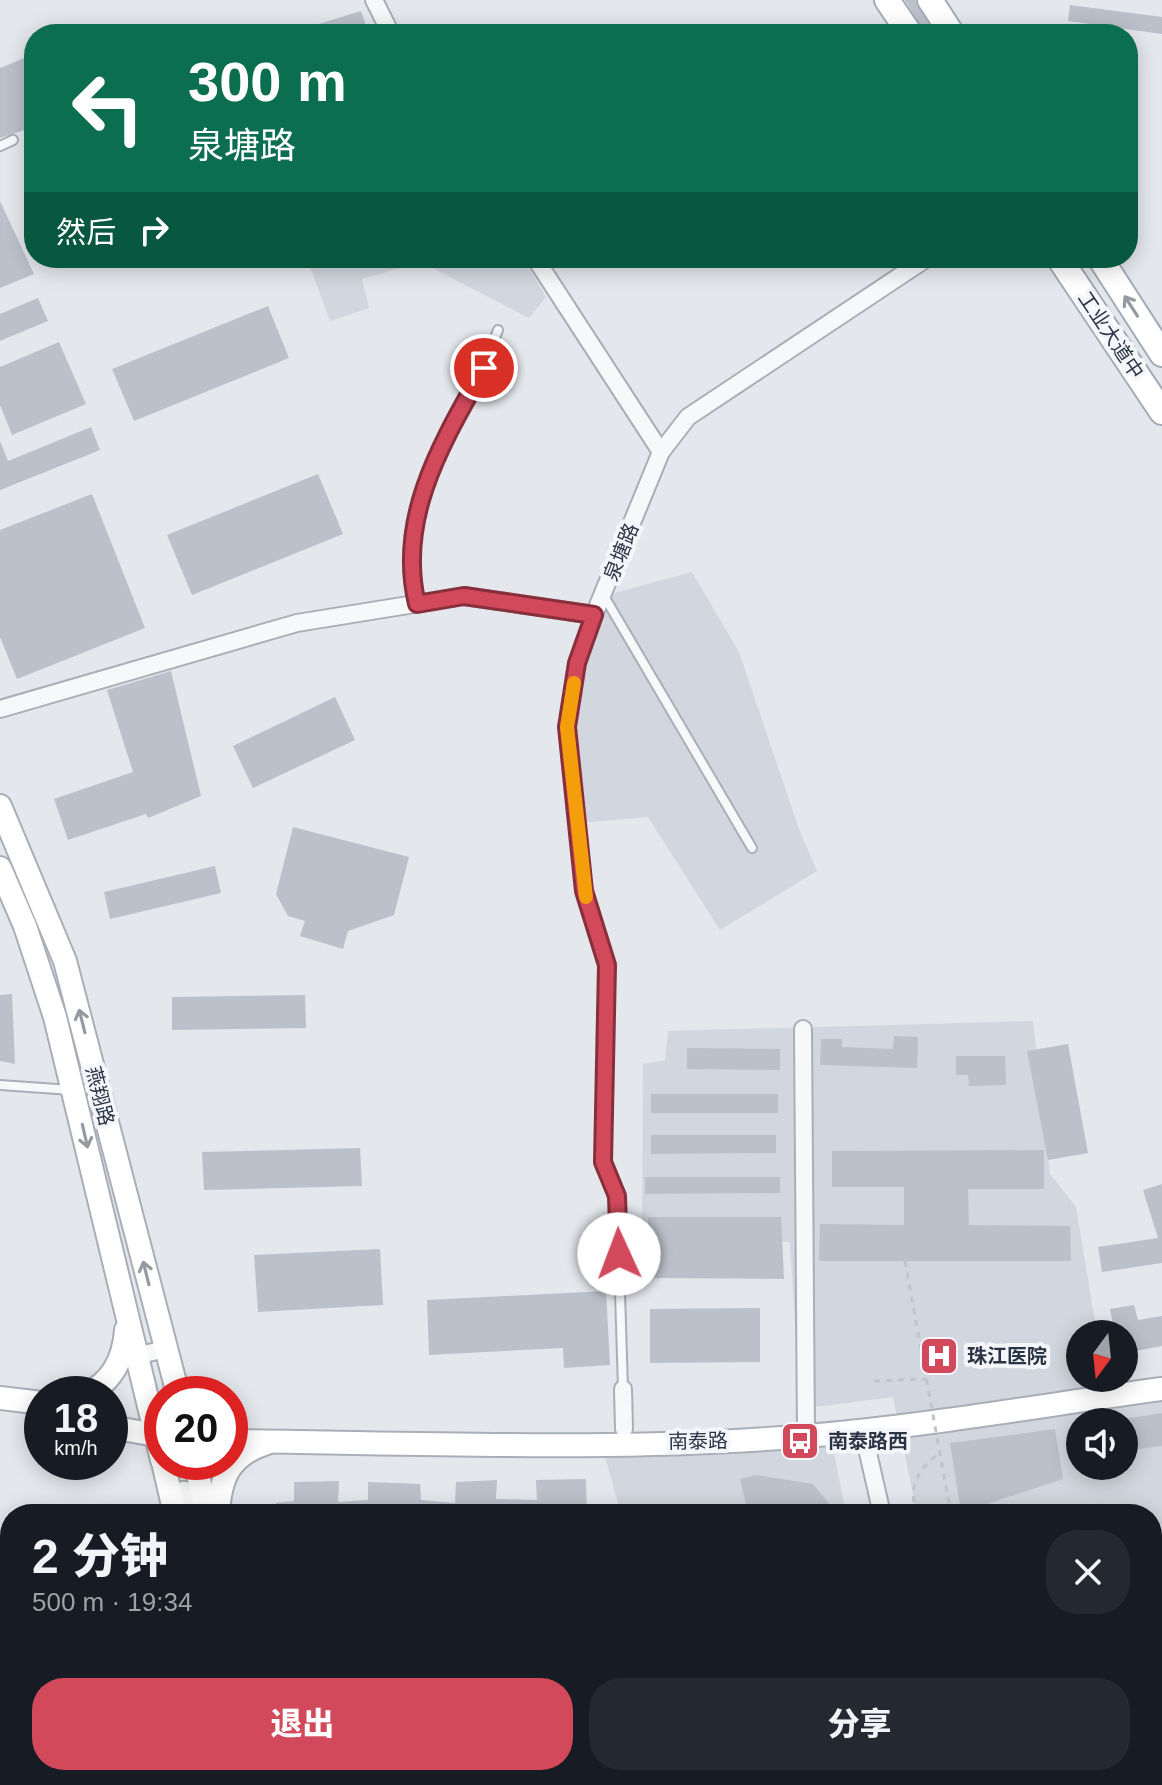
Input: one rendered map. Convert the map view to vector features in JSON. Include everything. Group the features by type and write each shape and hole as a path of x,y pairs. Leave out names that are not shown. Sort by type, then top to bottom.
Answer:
{"main road":[{"path":"887,0 903,24"},
{"path":"930,0 946,24"},
{"name":"工业大道中","path":"1066,268 1162,412"},
{"path":"1106,268 1162,354"},
{"name":"燕翔路","path":"0,806 65,961 173,1376"},
{"name":"燕翔路","path":"0,868 25,926 75,1091 144,1382"},
{"path":"108,1376 122,1356 126,1316"},
{"name":"南泰路","path":"248,1441 555,1444 806,1430 1162,1378"},
{"name":"南泰路","path":"248,1426 863,1431 1162,1389"},
{"path":"0,1398 24,1401"},
{"path":"0,1413 24,1416"},
{"path":"212,1504 228,1467 255,1447 274,1441"},
{"name":"燕翔路","path":"167,1480 173,1504"},
{"path":"201,1480 208,1504"}],"street":[{"path":"374,0 386,24"},
{"path":"541,268 661,452"},
{"name":"泉塘路","path":"594,615 661,452 688,417 912,268"},
{"path":"0,709 297,623 464,596 594,615"},
{"path":"803,1029 806,1430"},
{"path":"136,1356 165,1349"},
{"path":"623,1389 624,1429"},
{"path":"863,1431 880,1504"},
{"path":"177,1504 184,1492 202,1504"}],"lane":[{"path":"0,146 13,140"},
{"path":"417,604 410,562 420,497 457,413 484,368 498,330"},
{"path":"603,595 752,848"},
{"path":"594,615 577,663 567,727 584,891 607,965 603,1162 617,1196 623,1389"},
{"path":"0,1085 75,1091"}],"path":[{"path":"905,1261 949,1504"},
{"path":"874,1381 926,1379"},
{"path":"913,1504 911,1495 918,1471 940,1452"}],"shaded area":[{"path":"311,268 400,268 362,279 369,308 330,321"},
{"path":"433,268 529,268 546,297 529,318"},
{"path":"692,572 739,652 800,832 817,871 720,930 648,817 580,823 571,741 593,635 607,595"},
{"name":"珠江医院","path":"1033,1021 1050,1174 1076,1207 1095,1320 1066,1320 1066,1392 1106,1392 1109,1408 1162,1400 1162,1504 915,1504 893,1397 800,1409 790,1242 642,1240 643,1064 665,1060 668,1031"},
{"path":"832,1442 844,1504 618,1504 603,1450"}],"building":[{"path":"905,0 915,0 928,24 919,24"},
{"path":"1070,5 1162,17 1162,34 1138,31 1138,24 1068,21"},
{"path":"361,11 366,24 319,24"},
{"path":"24,58 24,130 0,138 0,68"},
{"path":"0,201 24,253 24,268 31,268 34,274 0,288"},
{"path":"38,298 48,321 0,341 0,314"},
{"path":"268,306 289,358 134,421 112,369"},
{"path":"59,342 86,404 12,435 0,405 0,367"},
{"path":"91,427 100,450 0,490 0,441 8,461"},
{"path":"318,474 343,534 192,595 167,535"},
{"path":"92,494 145,628 17,679 0,637 0,530"},
{"path":"171,671 201,796 148,818 146,814 68,840 54,799 133,772 107,690"},
{"path":"335,697 355,740 253,788 233,746"},
{"path":"293,827 409,857 394,915 348,931 343,949 300,936 305,921 288,916 276,894"},
{"path":"215,866 221,893 110,919 104,892"},
{"path":"12,994 15,1064 0,1061 0,995"},
{"path":"305,995 306,1028 172,1030 172,997"},
{"path":"894,1036 918,1037 917,1068 820,1065 821,1039 842,1039 842,1047 893,1049"},
{"path":"1068,1044 1088,1153 1048,1160 1027,1051"},
{"path":"687,1048 780,1049 780,1070 687,1069"},
{"path":"956,1056 1005,1056 1006,1085 969,1086 968,1075 956,1075"},
{"path":"651,1094 778,1094 778,1113 651,1113"},
{"path":"651,1135 776,1135 776,1153 651,1154"},
{"path":"360,1148 362,1186 204,1190 202,1152"},
{"path":"1044,1150 1044,1189 968,1189 969,1225 1070,1226 1071,1261 819,1261 820,1224 904,1225 904,1187 832,1187 832,1151"},
{"path":"645,1177 780,1177 780,1193 645,1194"},
{"path":"1162,1184 1162,1263 1102,1272 1098,1247 1158,1238 1143,1190"},
{"path":"648,1217 781,1217 784,1279 650,1278"},
{"path":"380,1249 383,1305 258,1312 254,1255"},
{"path":"606,1291 610,1365 564,1368 563,1348 429,1355 427,1300"},
{"path":"1134,1305 1138,1320 1112,1320 1110,1309"},
{"path":"760,1308 760,1362 650,1363 650,1309"},
{"path":"1162,1316 1162,1346 1138,1350 1138,1320"},
{"path":"1162,1413 1162,1446 1138,1449 1138,1417"},
{"path":"1055,1429 1063,1479 987,1504 960,1504 950,1443"},
{"path":"756,1475 813,1484 829,1504 746,1504 740,1479"},
{"path":"586,1479 587,1504 276,1504 294,1501 294,1482 339,1481 338,1502 368,1500 368,1482 420,1484 421,1500 455,1503 456,1482 497,1480 496,1499 537,1500 536,1480"}],"slow traffic":[{"path":"574,683 567,727 586,897"}],"place":[{"name":"珠江医院","path":"939,1356"},
{"name":"南泰路西","path":"800,1441"}],"route":[{"path":"484,368 457,413 420,497 410,562 412,581 417,604 464,596 594,615 577,663 567,727 584,891 607,965 603,1162 617,1196 619,1254"}]}
